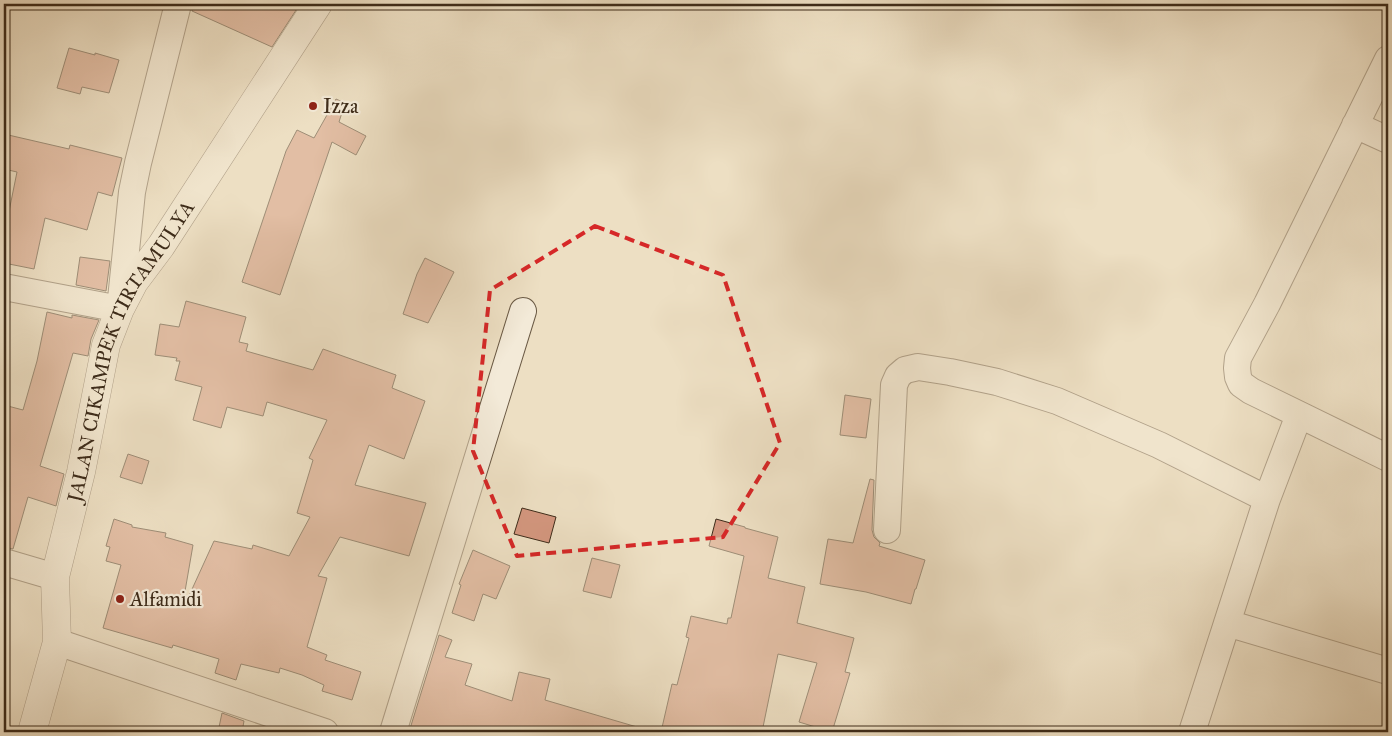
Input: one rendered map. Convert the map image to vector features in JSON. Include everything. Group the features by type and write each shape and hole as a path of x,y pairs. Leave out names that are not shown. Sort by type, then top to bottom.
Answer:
{"street":[{"path":"4,287 120,309 132,192 178,4"},
{"name":"JALAN CIKAMPEK TIRTAMULYA","path":"32,732 57,642 55,577 81,472 106,345 120,309 134,282 161,246 318,4"},
{"path":"1388,59 1271,296 1238,358 1237,368 1241,384 1251,391 1388,458"},
{"path":"1355,125 1388,140"},
{"path":"393,732 523,311"},
{"path":"887,530 894,385 898,376 905,370 918,367 997,382 1057,400 1158,445 1267,499"},
{"path":"1192,732 1267,499 1299,415"},
{"path":"4,562 55,577"},
{"path":"1227,623 1388,671"},
{"path":"57,642 325,732"}],"highlighted area":[{"path":"595,226 723,275 780,443 723,537 517,556 473,451 490,290"}],"building":[{"path":"193,4 300,4 272,47 192,11"},
{"path":"69,48 119,60 109,93 82,87 80,94 57,88"},
{"path":"336,99 345,103 339,122 366,136 356,155 332,142 280,295 242,282 286,151 297,130 314,138"},
{"path":"4,134 69,149 70,145 122,158 112,196 98,192 87,230 45,218 34,269 4,263 4,236 17,172 4,169"},
{"path":"80,257 110,261 106,291 76,285"},
{"path":"425,258 454,272 428,323 403,314 417,274"},
{"path":"186,301 246,317 239,342 248,344 246,351 313,370 323,349 396,375 392,388 425,401 404,459 369,445 355,485 426,503 409,556 340,537 318,576 327,578 307,647 327,655 325,660 361,672 352,700 322,691 324,685 280,668 279,673 241,664 236,680 215,673 219,659 173,645 172,648 103,628 121,565 106,561 110,547 106,546 114,519 132,525 132,527 166,533 165,537 193,545 184,597 188,598 214,541 252,549 253,545 289,556 310,517 297,513 313,460 309,458 327,420 267,402 263,416 227,407 221,428 193,420 202,387 175,380 180,361 176,361 177,358 155,355 160,324 179,327"},
{"path":"47,312 72,318 72,315 99,320 91,339 88,356 73,353 40,466 64,474 56,506 28,497 13,549 4,547 4,405 23,410 37,361"},
{"path":"845,395 871,399 866,438 840,435"},
{"path":"128,454 149,461 142,484 120,477"},
{"path":"870,479 874,480 872,530 874,537 880,543 879,546 925,560 911,604 866,592 820,584 828,539 853,543"},
{"path":"522,508 556,517 549,543 514,534"},
{"path":"716,519 778,537 768,578 805,587 797,623 854,638 845,672 850,673 832,732 799,722 817,663 778,654 762,732 661,732 672,684 677,685 689,638 686,637 691,616 727,624 728,618 731,618 744,556 709,546"},
{"path":"473,550 510,566 496,599 483,594 474,621 452,613 461,585 459,584"},
{"path":"592,558 620,565 611,598 583,591"},
{"path":"439,635 452,640 445,657 472,664 465,685 512,701 519,672 550,679 545,700 637,727 636,732 409,732"},
{"path":"222,713 244,721 242,732 218,732"}],"place":[{"name":"Izza","path":"313,106"},
{"name":"Alfamidi","path":"120,599"}]}
